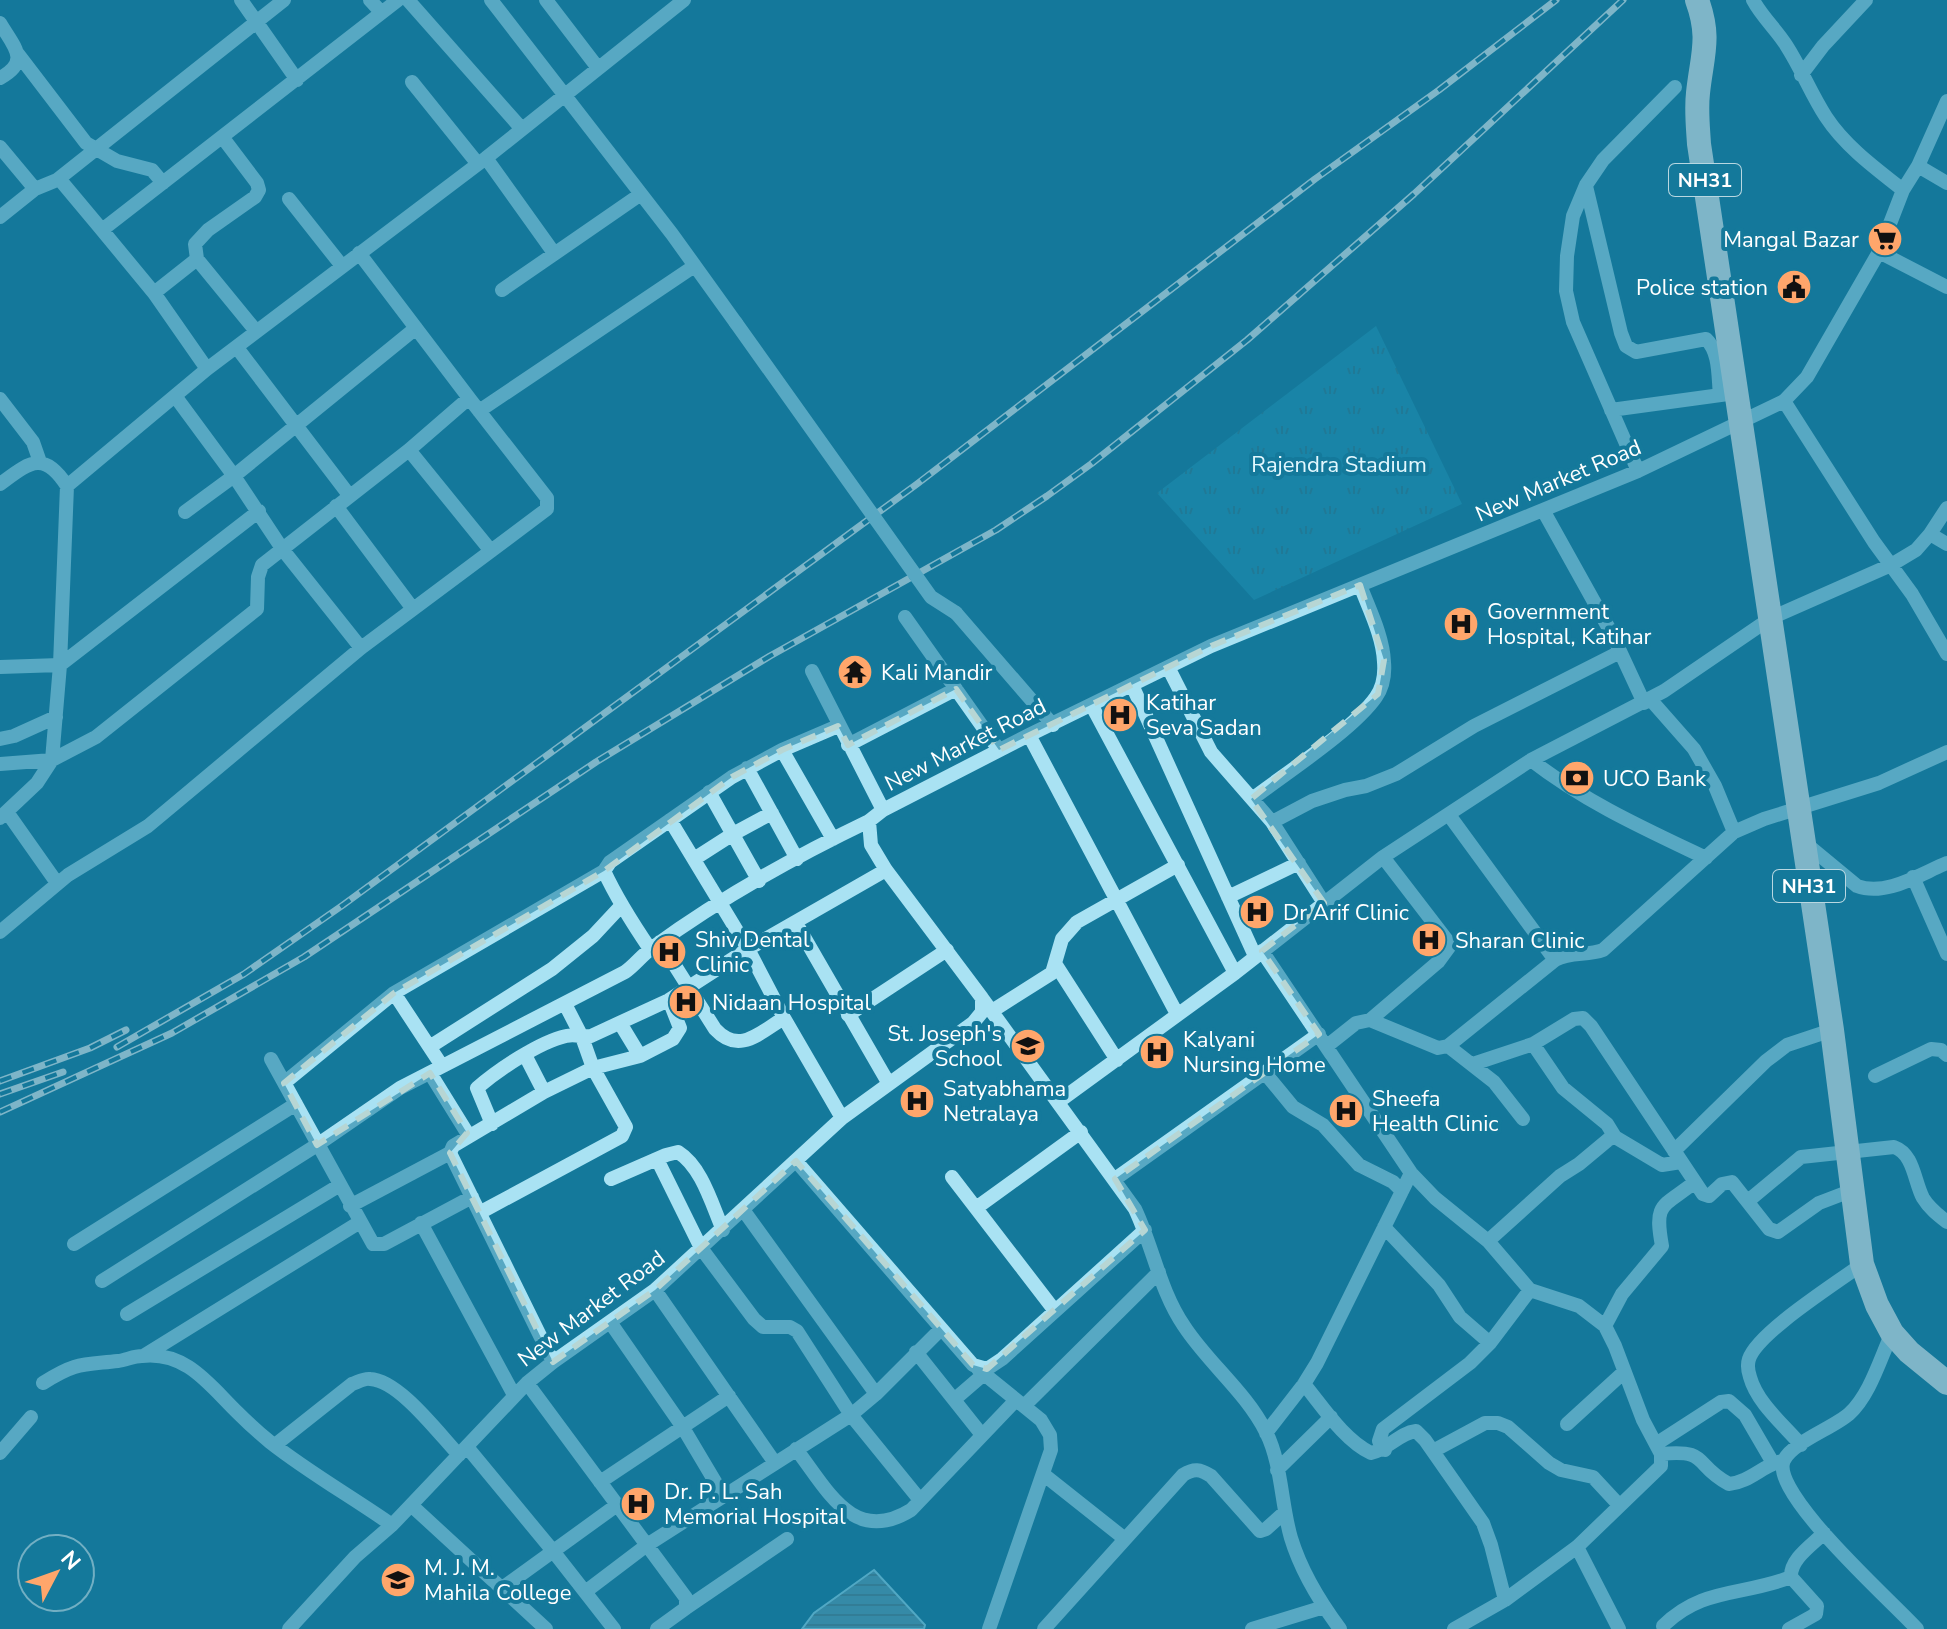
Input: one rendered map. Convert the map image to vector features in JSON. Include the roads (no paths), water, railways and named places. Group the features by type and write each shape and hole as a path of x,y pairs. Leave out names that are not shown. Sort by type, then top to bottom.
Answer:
{"highway":[{"name":"NH31","path":"1697,0 1706,37 1697,94 1699,144 1733,361 1728,394 1742,421 1832,1030 1862,1264 1877,1305 1892,1333 1909,1352 1947,1383"}],"street":[{"path":"241,0 297,80"},
{"path":"0,217 35,189 57,180 284,0"},
{"path":"370,0 381,12"},
{"path":"102,230 398,0"},
{"path":"408,0 521,128"},
{"path":"491,0 641,194 931,597 956,613 1053,725"},
{"path":"546,0 598,68"},
{"path":"67,486 207,369 482,161 684,0"},
{"path":"1753,0 1785,44 1838,133 1868,163 1903,190"},
{"path":"1801,75 1866,0"},
{"path":"0,23 18,54 86,143 117,161 152,170 163,183"},
{"path":"0,78 13,71 18,63 18,54"},
{"path":"412,82 482,161 554,253"},
{"path":"1638,471 1573,322 1566,291 1567,256 1573,216 1586,185 1603,160 1675,87"},
{"name":"New Market Road","path":"102,1281 317,1145 400,1088 625,972 655,946 720,903 869,821 883,810 1211,646 1638,471 1784,401 1807,377 1879,252 1903,190 1918,166 1947,101"},
{"path":"223,138 259,190 255,197 208,230 195,244 197,259 256,331"},
{"path":"0,147 35,189"},
{"path":"1918,166 1947,183"},
{"path":"57,180 69,189 154,293 207,369"},
{"path":"1586,185 1626,346 1636,352 1706,339 1712,345 1728,394 1611,410"},
{"path":"502,290 641,194"},
{"path":"289,199 342,266"},
{"path":"1879,252 1931,276 1947,287"},
{"path":"0,932 57,883 148,826 361,648 547,509 547,498 359,253"},
{"path":"154,293 197,259"},
{"path":"479,411 693,267"},
{"path":"185,512 416,328"},
{"path":"241,353 349,495"},
{"path":"175,396 259,511 283,550 361,648"},
{"path":"0,764 52,760 96,737 257,609 258,577 262,565 409,450 469,398"},
{"path":"0,399 33,442 40,462"},
{"path":"1784,401 1934,629 1947,654"},
{"path":"409,450 491,551"},
{"path":"0,484 30,463 40,462 52,467 67,486 60,665 52,760 37,783 4,815 57,883"},
{"path":"336,506 413,609"},
{"path":"1058,1102 1235,973 1383,857 1531,760 1647,701 1771,618 1891,565 1916,550 1947,508"},
{"path":"1543,510 1647,701 1694,749 1715,786 1734,832"},
{"path":"0,667 60,665 259,511"},
{"path":"1930,534 1947,544"},
{"path":"1252,799 1345,728 1367,709 1378,694 1383,681 1384,660 1360,585"},
{"path":"905,617 999,750"},
{"path":"1272,822 1312,801 1396,774 1474,726 1620,652"},
{"path":"1168,667 1211,752 1272,822 1324,903"},
{"path":"812,671 883,810"},
{"path":"1132,685 1228,897 1258,954 1323,1040 1411,1173 1435,1198 1488,1241 1530,1290 1579,1306 1605,1326 1659,1449 1661,1466 1577,1547 1505,1600 1454,1629"},
{"path":"848,745 956,689"},
{"path":"1092,706 1235,973"},
{"path":"284,1083 394,993 604,871 610,862 747,768 838,726"},
{"path":"0,739 56,729"},
{"path":"1029,735 1177,1014"},
{"path":"782,750 833,839"},
{"path":"1370,1020 1438,1048 1448,1046 1563,955 1603,950 1734,832 1764,819 1879,783 1947,752"},
{"path":"1531,760 1563,785 1603,809 1706,858"},
{"path":"747,768 797,859"},
{"path":"709,792 759,881"},
{"path":"694,859 772,813"},
{"path":"1449,815 1555,960"},
{"path":"670,820 748,949 842,1118"},
{"path":"869,821 871,845 886,870 1115,1179 1145,1230 1169,1301 1185,1328 1252,1410 1266,1433 1301,1564 1324,1607 1340,1629"},
{"path":"1802,841 1857,886 1867,890 1883,889 1947,863"},
{"path":"1115,1179 1265,1073 1356,1023 1370,1020 1438,962 1449,947 1446,939 1383,857"},
{"path":"1228,897 1299,863"},
{"path":"992,1011 1052,973 1067,930 1178,865"},
{"path":"492,1124 477,1088 525,1055 559,1037 571,1034 582,1037 669,1000 748,949 886,870"},
{"path":"604,871 621,906 687,986 715,1029 726,1040 738,1043 749,1039 784,1018"},
{"path":"1913,877 1947,954"},
{"path":"431,1046 552,969 593,936 621,906"},
{"path":"796,923 889,1084"},
{"path":"848,1015 947,950"},
{"path":"1056,965 1117,1060"},
{"path":"394,993 431,1046 436,1069 469,1136"},
{"name":"New Market Road","path":"289,1629 355,1557 392,1525 527,1383 655,1290 842,1118 973,1023 982,1012 982,998"},
{"path":"350,1206 450,1153 459,1140 544,1092 593,1068 640,1056 678,1035 680,1028 669,1000"},
{"path":"481,1212 622,1136 626,1127 593,1068 565,1004"},
{"path":"1473,1064 1533,1044 1574,1019 1583,1018 1703,1194 1709,1196 1722,1184 1732,1182 1769,1229 1778,1232 1819,1203 1853,1190"},
{"path":"620,1023 640,1056"},
{"path":"1533,1044 1563,1088 1607,1124 1615,1137 1654,1163 1669,1166 1766,1061 1787,1045 1832,1030"},
{"path":"1448,1046 1494,1082 1523,1119"},
{"path":"1875,1076 1931,1049 1941,1050 1947,1055"},
{"path":"525,1055 544,1092"},
{"path":"271,1059 373,1244 378,1245 472,1197"},
{"path":"1265,1073 1293,1107 1323,1125 1359,1165 1393,1182 1402,1191"},
{"path":"74,1244 296,1104"},
{"path":"976,1208 1081,1132"},
{"path":"1488,1241 1560,1176 1615,1137"},
{"path":"1748,1201 1801,1157 1894,1147 1903,1150 1923,1196 1947,1222"},
{"path":"611,1179 678,1152 688,1158 723,1230"},
{"path":"450,1153 553,1362"},
{"path":"657,1159 701,1248 763,1327 790,1327 797,1331 851,1415 920,1500"},
{"path":"796,1161 979,1370 1041,1420 1050,1435 1051,1450 989,1629"},
{"path":"1266,1433 1304,1384 1330,1338 1411,1173"},
{"path":"952,1177 1055,1311"},
{"path":"1605,1326 1622,1294 1662,1246 1658,1228 1661,1208 1695,1182"},
{"path":"127,1314 340,1185"},
{"path":"744,1211 876,1394"},
{"path":"43,1383 67,1368 88,1362 118,1361 145,1355 360,1222"},
{"path":"421,1223 514,1395"},
{"path":"1384,1227 1439,1285 1460,1317 1490,1343"},
{"path":"955,1399 979,1370 987,1369 1145,1230"},
{"path":"1801,1445 1759,1397 1750,1380 1750,1356 1763,1339 1780,1325 1862,1264"},
{"path":"796,1449 838,1503 852,1516 883,1523 898,1518 920,1500 982,1435 1159,1272"},
{"path":"655,1290 775,1463"},
{"path":"1385,1450 1379,1441 1383,1429 1452,1377 1490,1343 1530,1290"},
{"path":"610,1322 682,1426 723,1495"},
{"path":"585,1592 647,1545 851,1415 941,1329"},
{"path":"1659,1449 1690,1452 1711,1473 1729,1484 1750,1479 1848,1415 1860,1401 1892,1333"},
{"path":"916,1352 982,1435"},
{"path":"145,1355 174,1359 191,1367 208,1380 237,1413 275,1445 392,1525"},
{"path":"1567,1424 1624,1372"},
{"path":"275,1445 352,1384 367,1378 383,1382 401,1393 463,1451 553,1551 614,1629"},
{"path":"527,1383 686,1598 686,1608"},
{"path":"1304,1384 1331,1417 1371,1453 1385,1450 1408,1432 1416,1431 1483,1523 1505,1600"},
{"path":"600,1482 729,1396"},
{"path":"1659,1449 1721,1402 1729,1401 1745,1415 1778,1462 1792,1494 1824,1533 1917,1629"},
{"path":"0,1453 31,1417"},
{"path":"1277,1470 1331,1417"},
{"path":"1433,1451 1485,1423 1498,1423 1508,1427 1561,1470 1593,1477 1619,1505"},
{"path":"1044,1629 1183,1475 1192,1469 1211,1476 1260,1531 1285,1512"},
{"path":"1043,1474 1125,1539"},
{"path":"411,1505 546,1629"},
{"path":"501,1589 617,1505"},
{"path":"1791,1577 1793,1563 1824,1533"},
{"path":"657,1629 787,1539"},
{"path":"1577,1547 1619,1629"},
{"path":"1663,1626 1678,1611 1705,1598 1731,1590 1757,1589 1791,1577"},
{"path":"1789,1629 1816,1614 1817,1606 1791,1577"},
{"path":"1252,1629 1324,1607"}],"railway":[{"path":"117,1047 244,974 343,905 917,484 1315,179 1439,90 1556,0"},
{"path":"0,1112 172,1033 304,957 596,762 770,656 996,530 1047,496 1247,340 1414,194 1623,0"},
{"path":"0,1081 90,1048 126,1030"},
{"path":"0,1094 63,1072"}],"place":[{"name":"Mangal Bazar","path":"1885,239"},
{"name":"Police station","path":"1794,287"},
{"name":"Government Hospital, Katihar","path":"1461,624"},
{"name":"Kali Mandir","path":"855,672"},
{"name":"Katihar Seva Sadan","path":"1120,715"},
{"name":"UCO Bank","path":"1577,778"},
{"name":"Dr Arif Clinic","path":"1257,912"},
{"name":"Sharan Clinic","path":"1429,940"},
{"name":"Shiv Dental Clinic","path":"669,952"},
{"name":"Nidaan Hospital","path":"686,1002"},
{"name":"St. Joseph's School","path":"1028,1046"},
{"name":"Kalyani Nursing Home","path":"1157,1052"},
{"name":"Satyabhama Netralaya","path":"917,1101"},
{"name":"Sheefa Health Clinic","path":"1346,1111"},
{"name":"Dr. P. L. Sah Memorial Hospital","path":"638,1504"},
{"name":"M. J. M. Mahila College","path":"398,1580"}],"park label":[{"name":"Rajendra Stadium","path":"1339,464"}]}
